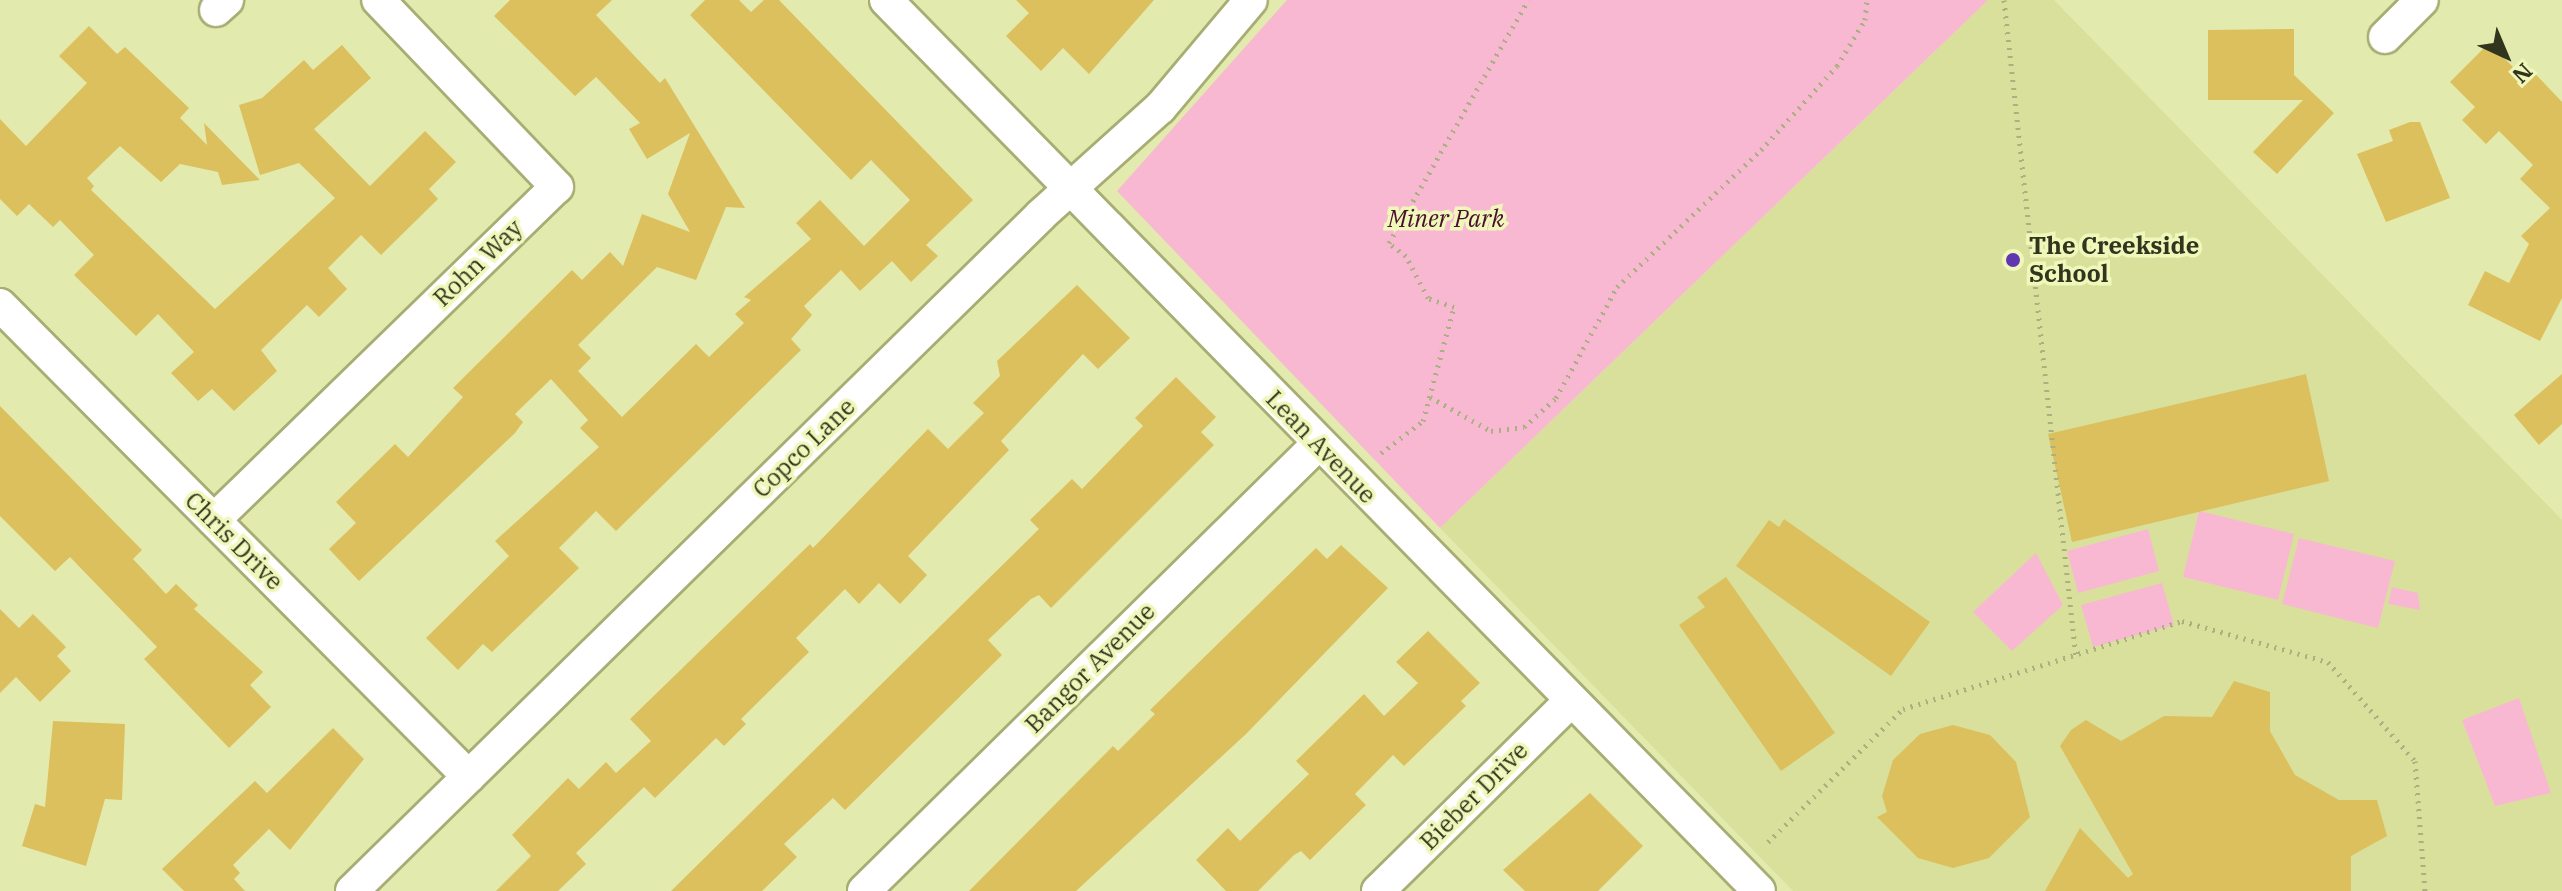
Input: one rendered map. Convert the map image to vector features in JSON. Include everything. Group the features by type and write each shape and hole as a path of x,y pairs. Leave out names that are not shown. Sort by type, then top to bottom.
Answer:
{"street":[{"name":"Rohn Way","path":"214,520 557,187 378,0"},
{"name":"Lean Avenue","path":"886,0 1073,189 1317,445 1759,891"},
{"name":"Copco Lane","path":"352,891 1160,108 1251,0"},
{"path":"2385,37 2422,0"},
{"name":"Chris Drive","path":"0,305 469,777"},
{"name":"Bangor Avenue","path":"864,891 1317,445"},
{"name":"Bieber Drive","path":"1378,891 1571,701"}],"path":[{"path":"1381,453 1423,421 1454,307 1428,298 1406,256 1389,243 1528,0"},
{"path":"1430,397 1491,431 1524,427 1546,407 1577,368 1617,287 1761,150 1837,66 1865,20 1867,0"},
{"path":"2004,0 2076,657"},
{"path":"1768,842 1903,709 2076,657 2182,621 2328,662 2415,761 2425,891"}],"shaded area":[{"name":"The Creekside School","path":"1988,0 2054,0 2562,520 2562,891 1793,891 1440,528"}],"green space":[{"name":"Miner Park","path":"1287,0 1988,0 1440,528 1117,191"},
{"path":"2199,511 2294,534 2278,600 2183,577"},
{"path":"2148,529 2159,571 2078,593 2067,551"},
{"path":"2299,538 2395,561 2378,628 2282,604"},
{"path":"2036,553 2063,605 2012,651 1973,612"},
{"path":"2162,583 2174,625 2093,647 2081,605"},
{"path":"2392,587 2418,593 2420,610 2388,604"},
{"path":"2519,698 2551,793 2495,806 2462,720"}],"building":[{"path":"510,0 612,0 596,15 660,83 665,78 745,208 726,207 696,280 657,267 578,345 591,358 578,371 622,417 696,344 709,357 744,323 735,314 751,300 744,297 811,239 796,223 820,200 864,246 910,200 871,160 851,180 690,15 705,0 739,0 751,12 764,0 779,0 973,200 926,245 938,256 911,282 892,261 860,291 841,270 804,306 812,315 791,339 801,350 616,531 596,511 559,548 579,568 492,652 483,644 458,670 426,638 509,556 495,541 599,447 580,428 588,420 551,379 515,414 523,422 515,433 359,581 329,549 356,523 336,502 395,444 408,457 463,397 453,388 572,270 582,280 610,252 623,266 642,214 690,232 668,194 690,133 647,159 629,129 640,123 596,77 575,96 494,16"},
{"path":"1016,0 1154,0 1089,74 1063,48 1041,71 1006,36 1029,13"},
{"path":"89,26 117,54 125,47 189,108 180,118 207,145 204,123 260,180 222,185 218,172 180,164 161,182 120,146 87,178 94,186 91,190 215,309 335,198 299,163 260,175 239,105 262,98 304,60 313,70 342,45 371,78 314,129 370,186 425,131 456,162 429,189 438,199 381,255 361,235 328,268 347,289 319,317 307,305 261,350 277,371 234,411 212,389 198,401 171,373 194,352 158,314 136,336 74,275 94,255 60,220 53,227 29,204 17,216 0,199 0,119 26,146 87,83 59,56"},
{"path":"2294,29 2294,75 2334,113 2277,174 2253,152 2303,100 2208,100 2208,30"},
{"path":"2489,43 2516,70 2524,62 2562,102 2562,298 2540,341 2468,305 2485,271 2509,283 2529,244 2521,236 2550,208 2520,179 2533,165 2499,131 2486,144 2462,120 2475,107 2450,82"},
{"path":"2410,122 2420,122 2450,198 2386,222 2357,154 2393,141 2389,130"},
{"path":"1077,285 1130,338 1098,369 1083,354 1001,441 1009,450 908,556 927,575 900,604 879,583 859,604 845,589 796,638 809,652 741,719 746,724 724,746 716,738 655,798 644,787 576,853 586,864 558,891 496,891 531,856 512,835 568,778 579,789 606,762 616,773 651,741 630,719 810,544 813,548 928,429 948,449 984,413 973,403 1000,376 997,361"},
{"path":"2306,374 2329,481 2072,542 2048,434"},
{"path":"2562,374 2562,424 2539,445 2514,415"},
{"path":"1176,377 1216,417 1201,432 1214,445 1051,608 1039,595 1031,599 988,640 1002,655 845,810 833,798 784,844 797,857 762,891 671,891 1039,529 1030,520 1072,479 1082,489 1143,426 1135,418"},
{"path":"0,406 142,550 133,559 166,594 176,584 198,605 194,609 263,672 250,685 271,707 229,748 144,659 157,647 70,557 55,571 0,516"},
{"path":"1784,519 1930,622 1891,676 1736,566 1769,520 1779,527"},
{"path":"1341,545 1388,588 1246,734 1076,891 969,891 1113,746 1118,751 1155,714 1150,710 1316,548 1327,559"},
{"path":"1726,577 1835,733 1781,771 1679,625 1705,607 1697,597"},
{"path":"0,609 19,628 33,614 66,647 57,656 71,671 40,702 16,677 0,693"},
{"path":"1428,631 1480,683 1461,701 1466,706 1404,766 1393,755 1355,794 1366,805 1310,860 1301,851 1258,891 1226,891 1196,860 1228,828 1240,841 1309,774 1296,761 1364,694 1384,716 1418,683 1396,662"},
{"path":"2234,681 2270,692 2270,731 2295,775 2339,800 2377,800 2387,836 2351,856 2351,891 2045,891 2080,828 2128,878 2133,874 2060,746 2071,730 2086,720 2121,741 2164,716 2212,717"},
{"path":"53,721 125,724 122,800 105,799 86,866 22,846 35,804 45,807"},
{"path":"1953,725 1990,735 2016,762 2030,817 1989,858 1953,868 1918,858 1877,817 1887,812 1882,796 1893,760 1920,734"},
{"path":"333,728 364,759 290,850 269,829 233,865 240,873 234,879 245,891 184,891 162,869 255,781 267,793"},
{"path":"1590,793 1643,846 1598,891 1525,891 1503,870"}],"place":[{"name":"The Creekside School","path":"2013,260"}]}
